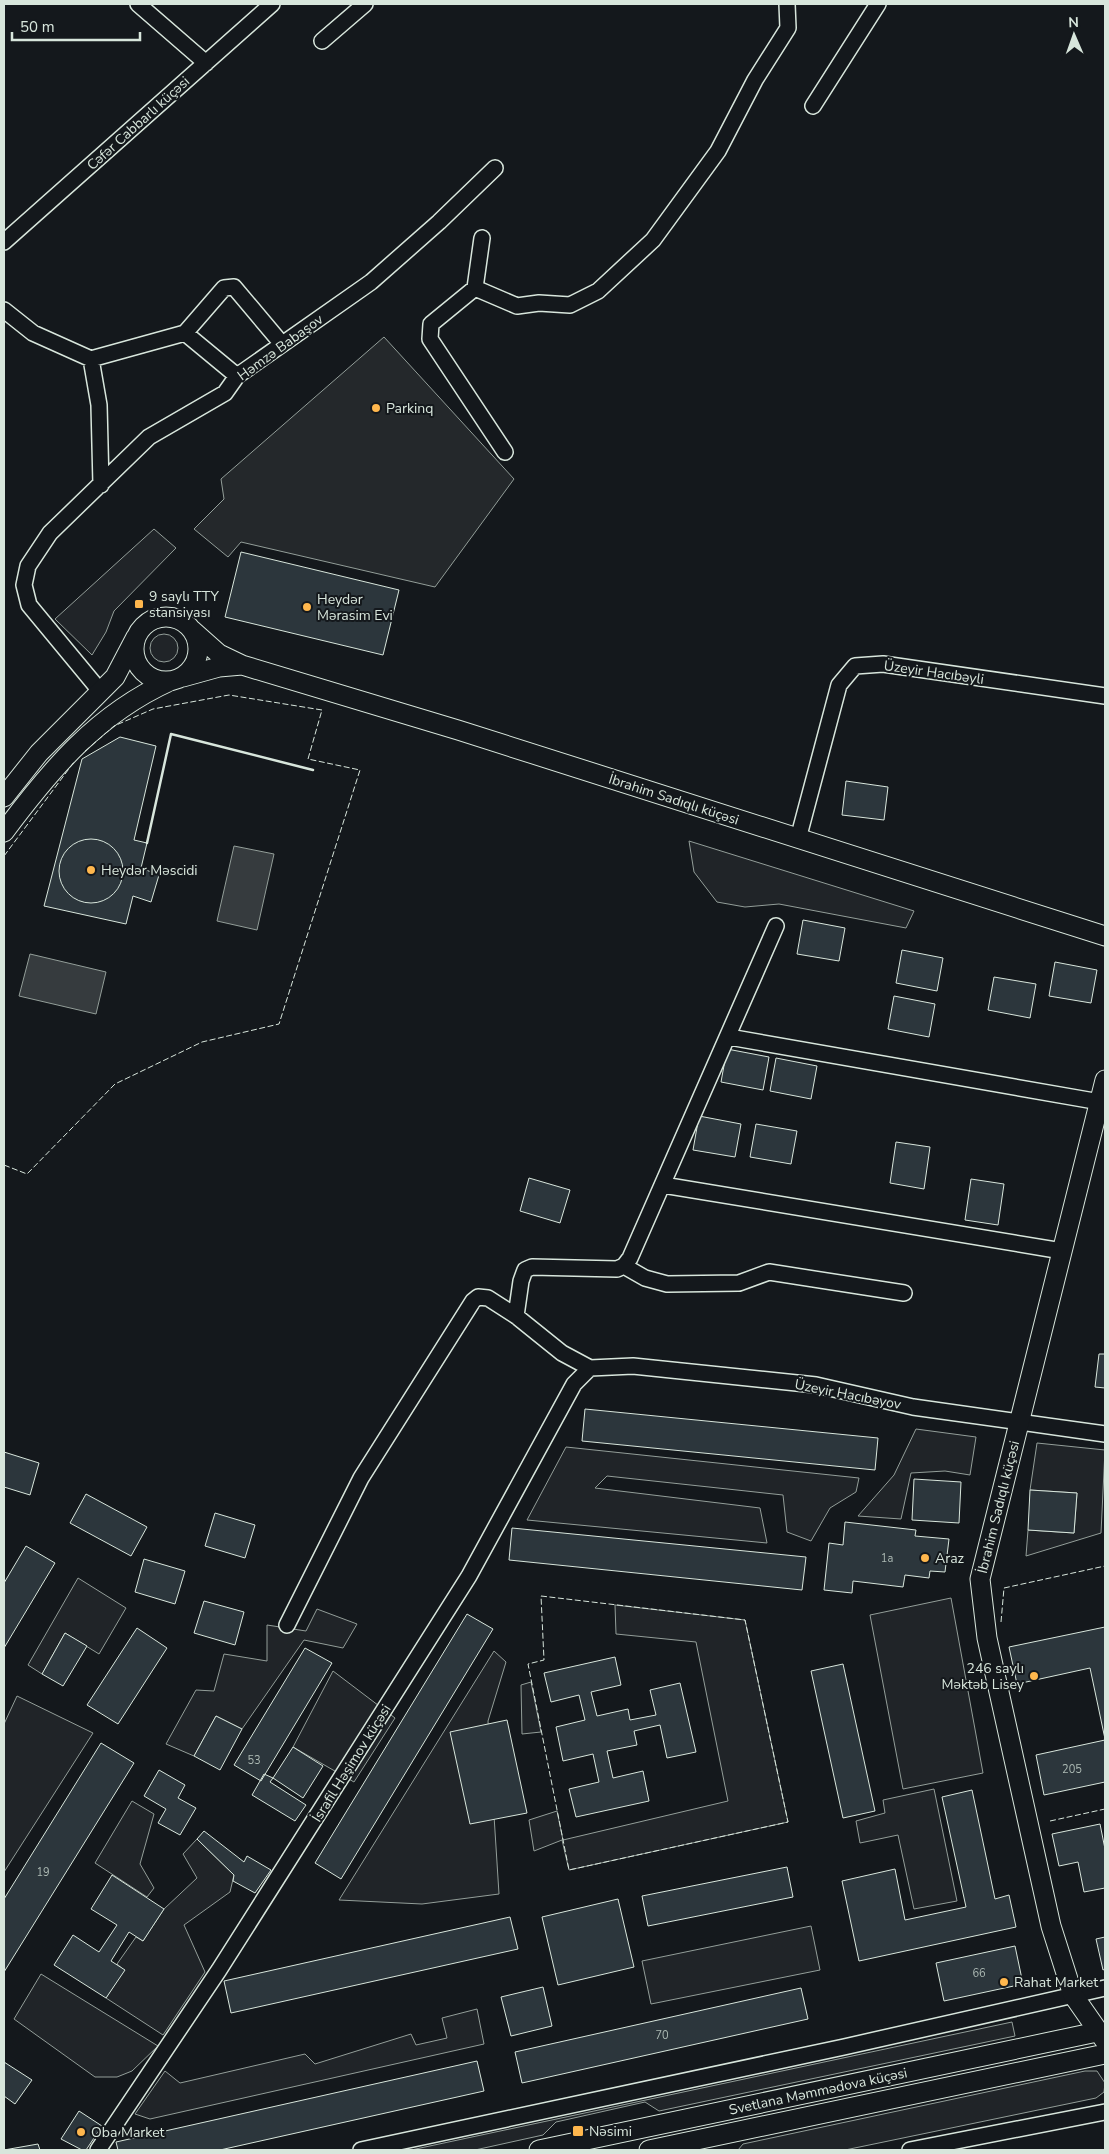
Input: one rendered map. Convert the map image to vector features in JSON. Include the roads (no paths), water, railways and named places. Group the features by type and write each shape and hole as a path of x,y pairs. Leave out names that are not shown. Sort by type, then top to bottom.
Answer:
{"street":[{"path":"138,4 206,63"},
{"name":"Cəfər Cabbarlı küçəsi","path":"4,242 272,4"},
{"path":"322,41 365,4"},
{"path":"475,288 517,306 539,303 570,305 598,291 653,240 718,150 755,80 788,28 787,4"},
{"path":"813,106 878,4"},
{"name":"Həmzə Babaşov","path":"101,692 29,605 24,585 28,566 50,533 149,438 225,393 237,376 370,282 439,222 495,168"},
{"path":"482,238 475,288 431,324 430,339 505,452"},
{"path":"4,310 33,333 91,359 185,333 224,288 234,288 282,344"},
{"path":"185,333 237,376"},
{"path":"91,359 100,405 101,485"},
{"path":"4,797 39,753 115,677 136,637 146,624 161,617 178,619 220,654 242,665"},
{"path":"4,832 21,810 86,737 110,715 144,693 186,674 196,661 198,644 191,629"},
{"path":"136,637 134,654 140,669 154,679 175,680 220,667 242,665"},
{"name":"Üzeyir Hacıbəyli","path":"798,839 839,685 855,666 883,664 1105,696"},
{"name":"İbrahim Sadıqlı küçəsi","path":"242,665 1105,936"},
{"path":"516,1316 521,1281 525,1270 532,1267 616,1269 624,1266 630,1258 729,1037 776,926"},
{"path":"729,1037 1100,1102"},
{"name":"İbrahim Sadıqlı küçəsi","path":"1101,2036 1073,1994 1051,1926 981,1604 980,1579 1105,1080"},
{"path":"663,1185 1062,1251"},
{"path":"624,1266 645,1278 668,1284 739,1283 769,1272 904,1292"},
{"path":"287,1625 361,1478 473,1301 478,1297 488,1298 516,1316 562,1353 590,1368"},
{"name":"Üzeyir Hacıbəyov","path":"590,1368 633,1366 816,1386 913,1407 1105,1434"},
{"name":"İsrafil Həşimov küçəsi","path":"98,2150 219,1970 458,1593 574,1384 590,1368"},
{"path":"361,2150 844,2047 1105,1988"},
{"name":"Svetlana Məmmədova küçəsi","path":"539,2150 1101,2036"},
{"name":"Svetlana Məmmədova küçəsi","path":"649,2150 1105,2054"},
{"path":"910,2150 1105,2112"}],"place":[{"name":"Parkinq","path":"376,408"},
{"name":"9 saylı TTY stansiyası","path":"139,604"},
{"name":"Heydər Mərasim Evi","path":"307,607"},
{"name":"Heydər Məscidi","path":"91,870"},
{"name":"Araz","path":"925,1558"},
{"name":"246 saylı Məktəb Lisey","path":"1034,1676"},
{"name":"Rahat Market","path":"1004,1982"},
{"name":"Nəsimi","path":"578,2131"},
{"name":"Oba Market","path":"81,2132"}]}
